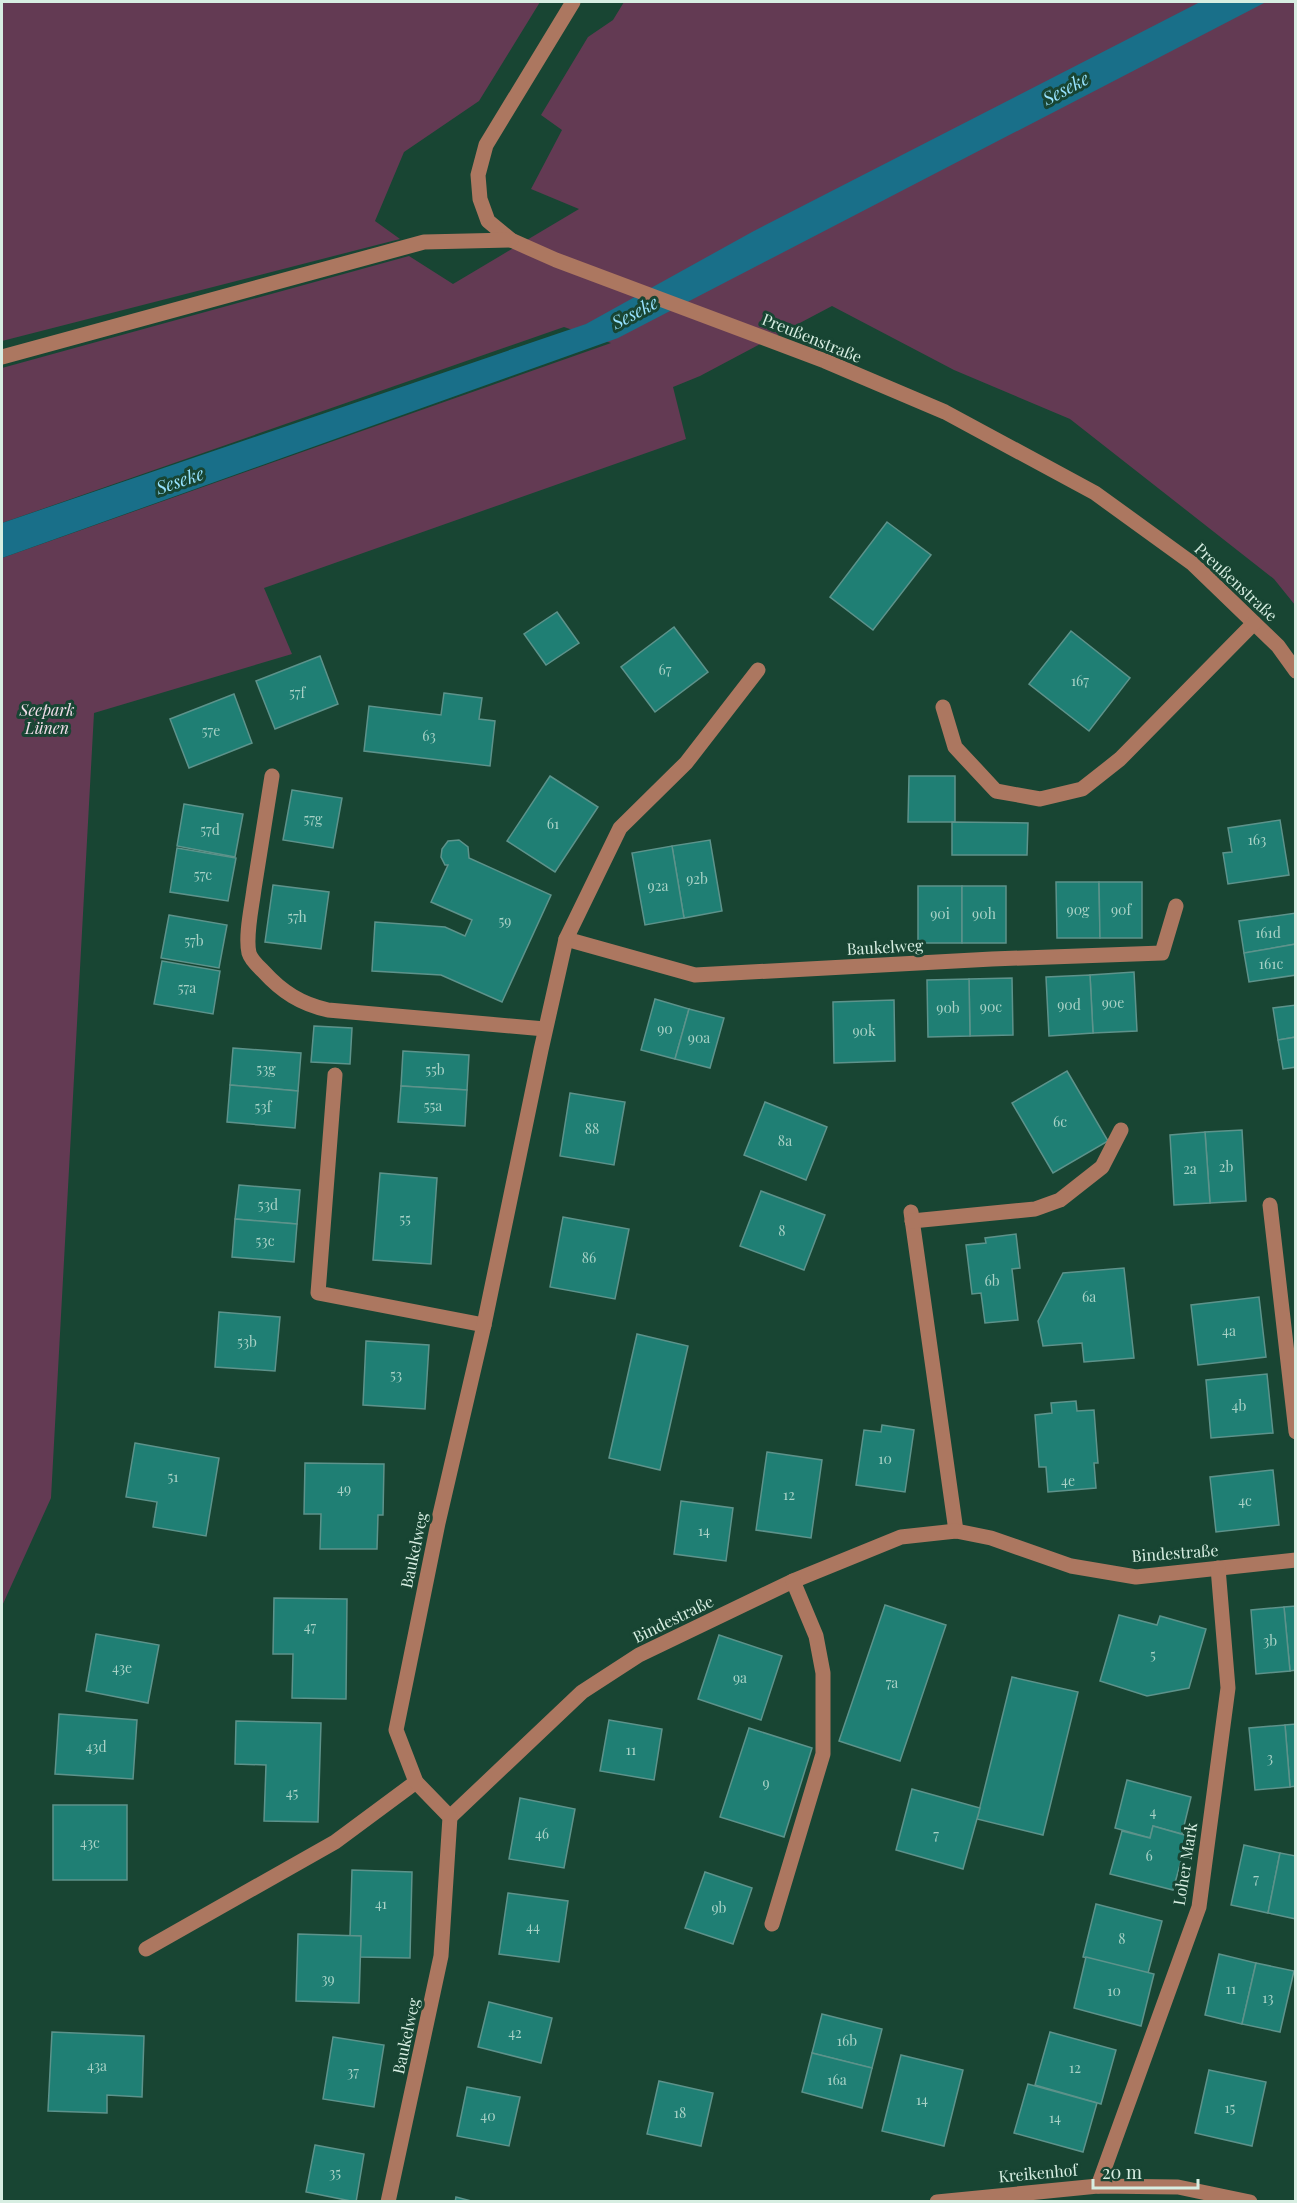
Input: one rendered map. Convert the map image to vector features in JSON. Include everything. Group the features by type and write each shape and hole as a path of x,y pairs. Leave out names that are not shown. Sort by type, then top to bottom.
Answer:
{"street":[{"name":"Preußenstraße","path":"573,2 486,145 478,174 480,199 488,221 511,240 556,260 825,361 945,412 1095,493 1193,564 1278,646 1296,671"},
{"path":"2,357 424,242 511,240"},
{"path":"943,707 955,747 996,791 1040,799 1082,789 1120,759 1254,623"},
{"name":"Baukelweg","path":"388,2202 441,1956 450,1817 416,1782 396,1730 438,1523 484,1325 545,1029 566,939 620,828 686,763 758,669"},
{"path":"272,776 248,940 249,953 254,962 272,981 289,996 309,1006 328,1010 545,1029"},
{"name":"Baukelweg","path":"566,939 695,975 992,959 1162,953 1176,906"},
{"path":"335,1075 318,1293 484,1325"},
{"path":"956,1531 912,1216 1035,1209 1060,1200 1102,1167 1121,1130"},
{"path":"1270,1205 1296,1432"},
{"name":"Bindestraße","path":"450,1817 582,1692 639,1655 793,1581 901,1537 956,1531 991,1538 1071,1566 1137,1577 1296,1560"},
{"name":"Loher Mark","path":"1098,2186 1199,1907 1228,1688 1218,1568"},
{"path":"772,1924 823,1754 824,1674 816,1636 793,1581"},
{"path":"146,1950 335,1842 416,1782"},
{"name":"Kreikenhof","path":"937,2202 1098,2186 1178,2187 1250,2202"}],"green space":[{"path":"2,2 540,2 479,101 404,152 375,221 400,239 2,341"},
{"name":"Seepark Lünen","path":"624,2 1295,2 1295,605 1274,579 1070,419 954,370 832,306 700,376 673,387 686,439 264,588 292,654 94,713 51,1498 2,1606 2,558 611,343 564,327 2,523 2,368 409,256 453,284 579,209 531,189 562,130 541,115 588,37 613,20"}],"water":[{"name":"Seseke","path":"1200,2 1266,2 618,338 2,558 2,523 586,324 752,232"}],"building":[{"path":"887,522 931,555 873,630 830,597"},
{"path":"557,612 579,643 546,665 524,634"},
{"path":"674,627 708,672 655,712 621,667"},
{"path":"1071,631 1130,678 1089,731 1029,684"},
{"path":"320,656 338,704 275,729 256,681"},
{"path":"444,693 482,698 479,719 495,721 490,766 364,751 369,706 441,715"},
{"path":"234,694 252,743 189,768 170,719"},
{"path":"550,776 598,807 555,872 507,841"},
{"path":"909,776 955,776 955,822 908,822"},
{"path":"292,790 342,798 333,848 283,840"},
{"path":"184,804 243,814 235,857 177,846"},
{"path":"1280,820 1289,875 1228,884 1223,853 1232,852 1228,828"},
{"path":"952,822 1028,823 1027,855 952,855"},
{"path":"459,840 468,847 469,858 551,895 502,1002 441,975 372,971 375,922 445,927 465,936 472,920 431,902 448,865 445,865 441,857 442,849 448,841"},
{"path":"710,840 722,911 684,918 672,846"},
{"path":"672,846 684,918 645,925 632,853"},
{"path":"177,848 236,858 228,901 170,892"},
{"path":"1056,882 1099,882 1100,938 1057,938"},
{"path":"1099,882 1142,882 1142,938 1100,938"},
{"path":"273,885 329,892 321,949 265,942"},
{"path":"918,886 962,886 962,943 918,943"},
{"path":"962,886 1006,886 1006,943 962,943"},
{"path":"1296,913 1296,944 1244,953 1239,921"},
{"path":"169,915 227,925 219,968 161,958"},
{"path":"1296,944 1296,975 1249,982 1244,953"},
{"path":"162,961 220,971 213,1014 154,1004"},
{"path":"1134,972 1137,1031 1093,1033 1090,975"},
{"path":"1090,975 1093,1033 1049,1036 1046,977"},
{"path":"1012,978 1013,1035 970,1036 969,979"},
{"path":"969,979 970,1036 928,1037 927,980"},
{"path":"655,999 689,1009 675,1059 641,1050"},
{"path":"894,1000 895,1061 834,1063 833,1002"},
{"path":"1296,1005 1296,1037 1278,1040 1273,1008"},
{"path":"689,1009 724,1018 710,1068 675,1059"},
{"path":"314,1026 352,1028 350,1064 311,1062"},
{"path":"1296,1037 1296,1067 1283,1069 1278,1040"},
{"path":"233,1048 301,1053 298,1091 230,1085"},
{"path":"403,1051 469,1055 467,1090 401,1086"},
{"path":"1067,1071 1108,1141 1053,1173 1012,1103"},
{"path":"230,1085 298,1091 295,1128 227,1122"},
{"path":"401,1086 467,1090 465,1126 398,1122"},
{"path":"570,1093 625,1102 614,1165 560,1156"},
{"path":"765,1102 827,1127 806,1180 744,1155"},
{"path":"1242,1130 1246,1201 1210,1203 1205,1132"},
{"path":"1205,1132 1210,1203 1174,1205 1170,1135"},
{"path":"380,1173 437,1178 431,1264 373,1260"},
{"path":"239,1185 300,1190 297,1224 235,1219"},
{"path":"761,1191 825,1215 804,1270 740,1246"},
{"path":"563,1217 629,1229 615,1299 550,1287"},
{"path":"235,1219 297,1224 294,1262 232,1257"},
{"path":"1016,1234 1020,1268 1012,1269 1018,1320 985,1323 981,1293 972,1294 966,1245 986,1243 985,1238"},
{"path":"1124,1268 1134,1358 1084,1362 1082,1343 1043,1346 1038,1321 1063,1273"},
{"path":"1259,1297 1266,1357 1198,1365 1191,1305"},
{"path":"219,1312 280,1317 275,1371 215,1367"},
{"path":"637,1334 688,1346 660,1470 609,1458"},
{"path":"366,1341 429,1345 425,1409 363,1405"},
{"path":"1267,1374 1273,1433 1211,1438 1206,1380"},
{"path":"1076,1401 1077,1411 1094,1410 1098,1463 1094,1463 1096,1488 1048,1492 1046,1467 1039,1467 1035,1415 1052,1413 1051,1403"},
{"path":"882,1425 914,1430 905,1492 856,1485 864,1430 881,1432"},
{"path":"135,1443 219,1458 206,1536 153,1527 157,1502 126,1497"},
{"path":"767,1452 822,1460 811,1538 756,1530"},
{"path":"305,1463 384,1464 383,1515 378,1515 377,1549 320,1549 321,1514 304,1514"},
{"path":"1273,1470 1279,1525 1216,1532 1210,1477"},
{"path":"681,1501 733,1508 726,1561 674,1554"},
{"path":"274,1598 347,1599 346,1699 292,1698 293,1654 273,1654"},
{"path":"885,1605 946,1625 900,1761 839,1741"},
{"path":"1296,1606 1296,1670 1290,1671 1284,1607"},
{"path":"1284,1607 1290,1671 1256,1674 1251,1610"},
{"path":"1119,1615 1157,1625 1160,1616 1206,1629 1189,1688 1147,1696 1100,1681"},
{"path":"96,1634 159,1645 148,1703 86,1691"},
{"path":"719,1635 782,1656 761,1720 698,1699"},
{"path":"1012,1677 1078,1692 1043,1835 977,1819"},
{"path":"59,1714 137,1720 133,1779 55,1774"},
{"path":"609,1720 662,1729 654,1780 600,1771"},
{"path":"236,1721 321,1723 318,1822 264,1821 266,1765 235,1764"},
{"path":"1296,1724 1296,1786 1290,1787 1285,1725"},
{"path":"1285,1725 1290,1787 1255,1790 1249,1728"},
{"path":"749,1728 812,1748 784,1837 720,1817"},
{"path":"1127,1780 1191,1797 1182,1834 1153,1826 1150,1838 1115,1828"},
{"path":"912,1789 980,1808 963,1869 896,1850"},
{"path":"520,1798 575,1809 564,1868 509,1859"},
{"path":"53,1805 127,1805 127,1880 53,1880"},
{"path":"1153,1826 1188,1836 1173,1890 1110,1874 1122,1831 1150,1838"},
{"path":"1244,1845 1280,1853 1268,1913 1231,1905"},
{"path":"1280,1853 1296,1856 1296,1919 1268,1913"},
{"path":"352,1870 412,1872 410,1958 360,1957 361,1936 350,1936"},
{"path":"705,1872 752,1888 733,1944 685,1928"},
{"path":"508,1893 568,1901 559,1962 499,1954"},
{"path":"1096,1904 1162,1921 1148,1973 1083,1957"},
{"path":"298,1934 361,1936 359,2003 296,2001"},
{"path":"1219,1954 1256,1963 1242,2024 1205,2015"},
{"path":"1086,1957 1154,1974 1141,2026 1074,2008"},
{"path":"1256,1963 1294,1971 1280,2032 1242,2024"},
{"path":"489,2002 552,2018 541,2063 478,2047"},
{"path":"822,2014 882,2029 872,2068 812,2053"},
{"path":"52,2032 144,2036 142,2097 107,2095 107,2113 48,2111"},
{"path":"1050,2032 1116,2050 1101,2104 1035,2085"},
{"path":"333,2037 384,2045 374,2107 323,2099"},
{"path":"812,2053 872,2068 862,2108 802,2092"},
{"path":"901,2055 963,2070 944,2146 882,2131"},
{"path":"1209,2070 1266,2082 1252,2146 1195,2133"},
{"path":"659,2081 713,2093 701,2146 647,2134"},
{"path":"1028,2084 1097,2103 1083,2152 1014,2133"},
{"path":"467,2087 520,2097 509,2146 457,2136"},
{"path":"315,2145 364,2154 356,2202 306,2192"},
{"path":"456,2197 475,2202 455,2202"}]}
